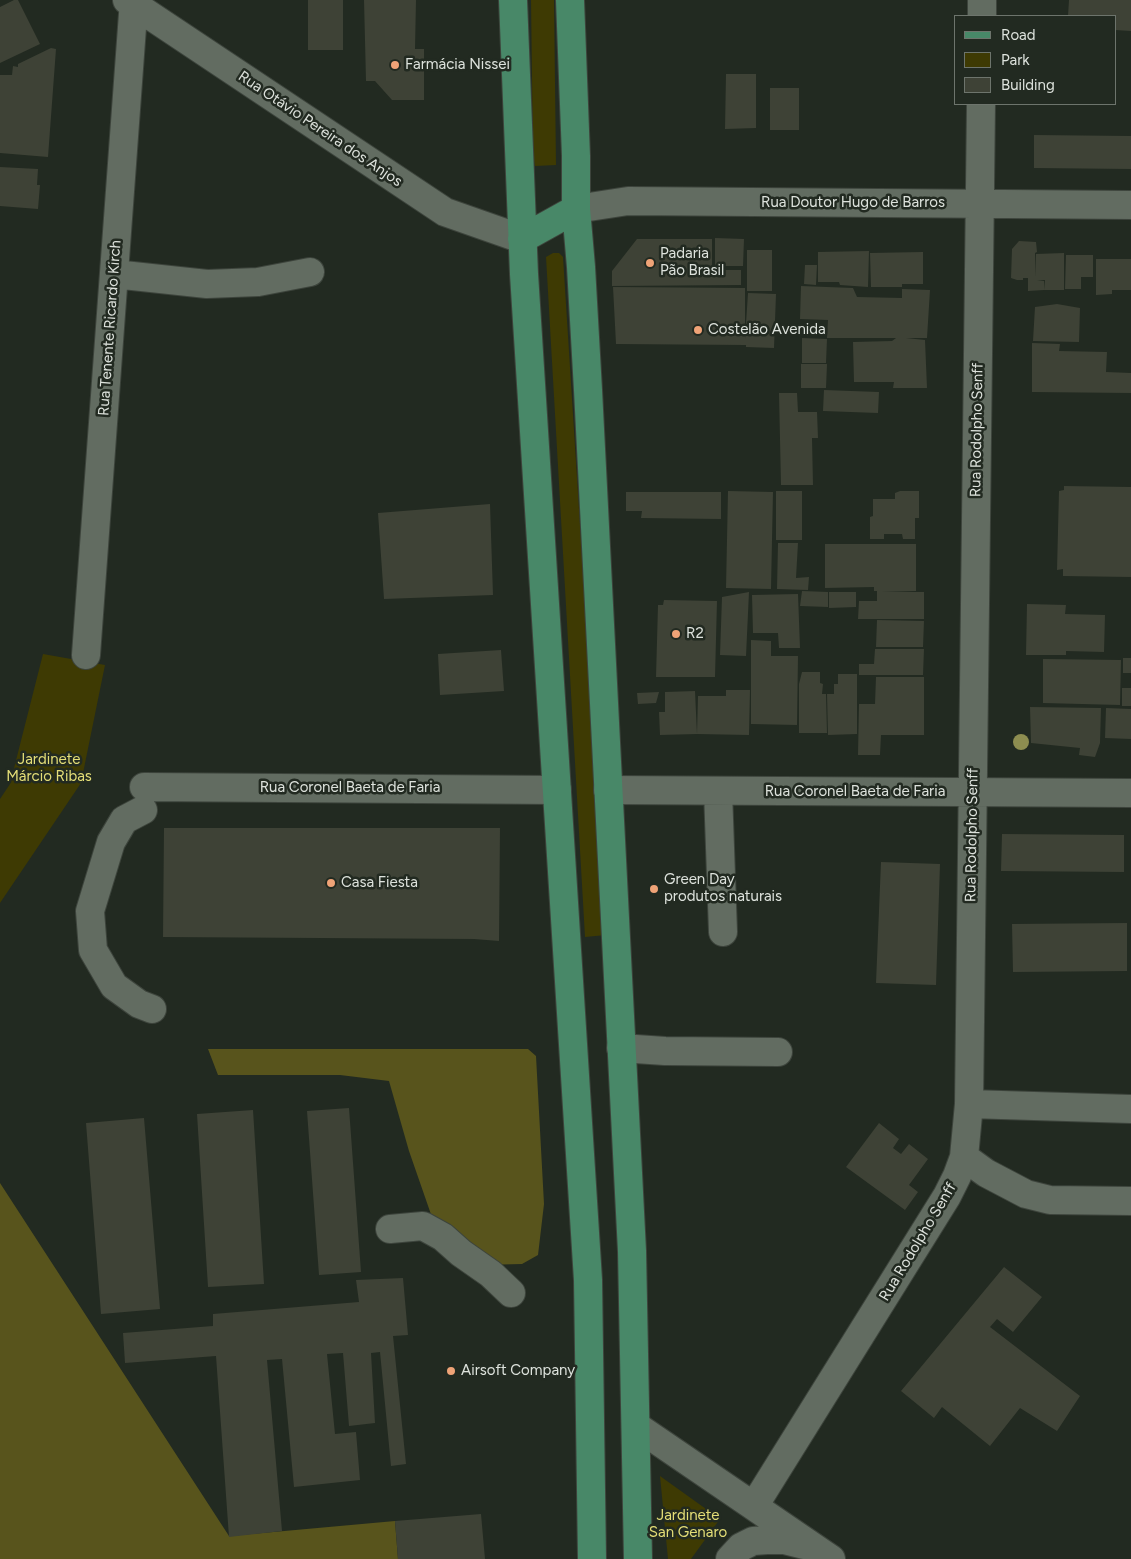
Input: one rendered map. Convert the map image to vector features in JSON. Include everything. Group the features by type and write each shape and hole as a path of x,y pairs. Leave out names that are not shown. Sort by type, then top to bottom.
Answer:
{"main road":[{"path":"513,0 522,239 588,1280 592,1559"},
{"path":"570,0 576,156 576,209 583,296 632,1252 638,1559"},
{"path":"522,239 576,209"}],"street":[{"path":"982,0 982,15"},
{"name":"Rua Otávio Pereira dos Anjos","path":"132,2 445,212 522,239"},
{"name":"Rua Tenente Ricardo Kirch","path":"86,655 132,2"},
{"name":"Rua Rodolpho Senff","path":"754,1506 946,1196 958,1176 964,1158 969,1104 981,105"},
{"name":"Rua Doutor Hugo de Barros","path":"576,209 628,201 1131,205"},
{"path":"114,274 207,284 258,282 310,272"},
{"name":"Rua Coronel Baeta de Faria","path":"152,1009 139,1004 114,986 92,950 90,911 111,842 124,820 144,799 557,790"},
{"name":"Rua Coronel Baeta de Faria","path":"608,790 1131,793"},
{"path":"718,791 723,932"},
{"path":"621,1048 665,1051 778,1052"},
{"path":"969,1104 1131,1109"},
{"path":"964,1158 986,1173 1026,1194 1050,1200 1131,1201"},
{"path":"390,1229 423,1226 444,1237 461,1253 491,1274 511,1293"},
{"path":"636,1426 822,1553"},
{"path":"730,1559 741,1547 753,1541 784,1540 822,1553"}],"green space":[{"path":"531,0 554,0 556,165 535,166 533,157"},
{"path":"553,253 559,253 563,257 606,935 585,937 546,257"},
{"name":"Jardinete Márcio Ribas","path":"43,654 105,665 81,783 0,903 0,799 10,784"},
{"name":"Jardinete San Genaro","path":"660,1476 720,1519 691,1559 668,1559"}],"shaded area":[{"path":"208,1049 528,1049 536,1056 544,1204 538,1255 522,1264 481,1265 434,1223 409,1151 389,1081 340,1075 218,1075"},
{"path":"0,1183 229,1536 395,1521 398,1559 0,1559"}],"building":[{"path":"18,0 40,44 0,63 0,7"},
{"path":"308,0 343,0 343,50 308,50"},
{"name":"Farmácia Nissei","path":"364,0 416,0 415,49 424,49 424,100 392,100 375,81 366,81"},
{"path":"1069,0 1131,0 1131,31 1116,30 1116,15 1068,15"},
{"path":"51,48 56,49 48,157 0,153 0,75 12,75 13,66 18,67 18,64"},
{"path":"726,74 756,74 756,128 725,129"},
{"path":"770,88 799,88 799,130 770,130"},
{"path":"1034,135 1131,136 1131,169 1034,168"},
{"path":"0,167 38,169 37,185 40,185 38,209 0,206"},
{"path":"715,238 744,239 743,266 715,266"},
{"path":"637,239 712,239 712,270 741,270 741,285 612,286 612,271"},
{"path":"1019,241 1036,242 1037,252 1035,253 1036,277 1036,254 1064,253 1064,290 1028,291 1028,278 1017,280 1011,278 1012,249"},
{"path":"747,250 772,250 772,291 747,291"},
{"path":"869,251 868,287 840,285 839,282 818,282 818,252"},
{"path":"923,252 923,284 902,284 902,287 871,287 870,253"},
{"path":"1066,255 1093,255 1093,277 1081,277 1081,289 1065,289"},
{"path":"1096,259 1131,259 1131,290 1112,290 1112,294 1096,295"},
{"path":"805,265 817,265 816,285 804,284"},
{"path":"801,286 853,288 857,297 902,298 902,289 930,290 927,338 906,338 925,340 927,388 893,388 894,382 854,382 853,342 892,341 896,338 827,338 828,320 800,319"},
{"path":"613,287 745,288 745,339 748,293 776,294 774,348 746,347 746,345 616,344"},
{"path":"1057,304 1080,308 1079,342 1033,341 1035,307"},
{"path":"802,338 827,339 826,363 802,363"},
{"path":"1032,343 1060,344 1059,351 1107,352 1106,372 1131,373 1131,393 1032,392"},
{"path":"801,364 827,364 826,388 801,388"},
{"path":"824,390 879,392 878,413 823,411"},
{"path":"779,393 797,393 798,412 817,412 818,438 812,438 813,485 781,485"},
{"path":"1064,486 1131,487 1131,577 1063,576 1063,569 1057,570 1059,491 1064,490"},
{"path":"728,491 773,492 771,589 726,588"},
{"path":"776,491 802,491 802,540 776,540"},
{"path":"900,491 919,491 919,518 915,518 915,539 903,539 902,534 884,534 884,539 870,539 870,517 873,516 873,499 895,499 895,493"},
{"path":"626,492 721,492 721,519 641,518 642,511 626,511"},
{"path":"490,504 493,595 384,599 378,513"},
{"path":"778,543 798,543 796,578 809,577 808,590 777,589"},
{"path":"825,544 916,544 916,591 882,592 924,592 924,619 858,619 859,601 877,601 877,591 874,591 874,587 825,588"},
{"path":"802,591 828,592 828,607 800,606"},
{"path":"749,592 746,656 720,655 722,597"},
{"path":"829,592 856,592 856,607 829,608"},
{"path":"798,594 800,648 779,648 778,633 753,633 752,595"},
{"path":"664,600 717,601 715,677 656,677 658,605 663,605"},
{"path":"1027,604 1066,605 1065,614 1105,615 1104,652 1066,651 1066,655 1026,655"},
{"path":"877,620 924,621 923,647 876,647"},
{"path":"751,640 771,641 771,656 798,656 797,725 751,724"},
{"path":"875,649 924,649 923,675 859,675 859,664 874,664"},
{"path":"501,650 504,691 440,695 438,654"},
{"path":"1123,658 1131,658 1131,673 1123,673"},
{"path":"1043,659 1121,660 1120,705 1043,703"},
{"path":"802,672 820,672 820,683 823,684 822,694 826,694 827,733 799,733 799,684"},
{"path":"838,674 857,674 857,734 828,735 827,694 834,694 834,684 838,684"},
{"path":"876,677 924,677 924,735 881,735 880,755 858,755 859,704 875,704"},
{"path":"1122,688 1131,688 1131,706 1122,706"},
{"path":"726,690 750,690 749,735 697,734 698,696 726,696"},
{"path":"695,691 697,734 660,735 659,712 665,712 665,692"},
{"path":"659,692 656,703 638,704 637,693"},
{"path":"1030,707 1101,708 1100,743 1095,757 1079,755 1080,748 1031,743"},
{"path":"1106,708 1131,709 1131,739 1105,738"},
{"name":"Casa Fiesta","path":"164,828 500,828 499,941 474,939 163,937"},
{"path":"1002,834 1124,835 1124,872 1001,871"},
{"path":"881,862 940,864 936,985 876,983"},
{"path":"1127,923 1127,971 1013,972 1012,924"},
{"path":"349,1108 361,1272 319,1275 307,1111"},
{"path":"253,1110 264,1284 208,1287 197,1114"},
{"path":"144,1118 160,1309 101,1314 86,1123"},
{"path":"879,1123 899,1139 893,1148 901,1154 909,1144 928,1159 909,1185 918,1192 905,1210 846,1167"},
{"path":"1004,1267 1042,1297 1013,1332 997,1319 990,1327 1080,1396 1057,1431 1020,1408 990,1446 942,1407 934,1418 901,1391"},
{"path":"403,1278 408,1335 393,1336 406,1464 391,1466 380,1352 371,1353 375,1423 349,1426 343,1353 327,1354 335,1434 356,1432 360,1480 294,1487 282,1359 267,1360 282,1531 229,1537 216,1356 125,1363 123,1333 213,1326 213,1314 359,1302 356,1280"},
{"path":"481,1514 485,1559 398,1559 395,1521"}],"place":[{"name":"Farmácia Nissei","path":"395,65"},
{"name":"Padaria Pão Brasil","path":"650,263"},
{"name":"Costelão Avenida","path":"698,330"},
{"name":"R2","path":"676,634"},
{"name":"Casa Fiesta","path":"331,883"},
{"name":"Green Day produtos naturais","path":"654,889"},
{"name":"Airsoft Company","path":"451,1371"}]}
